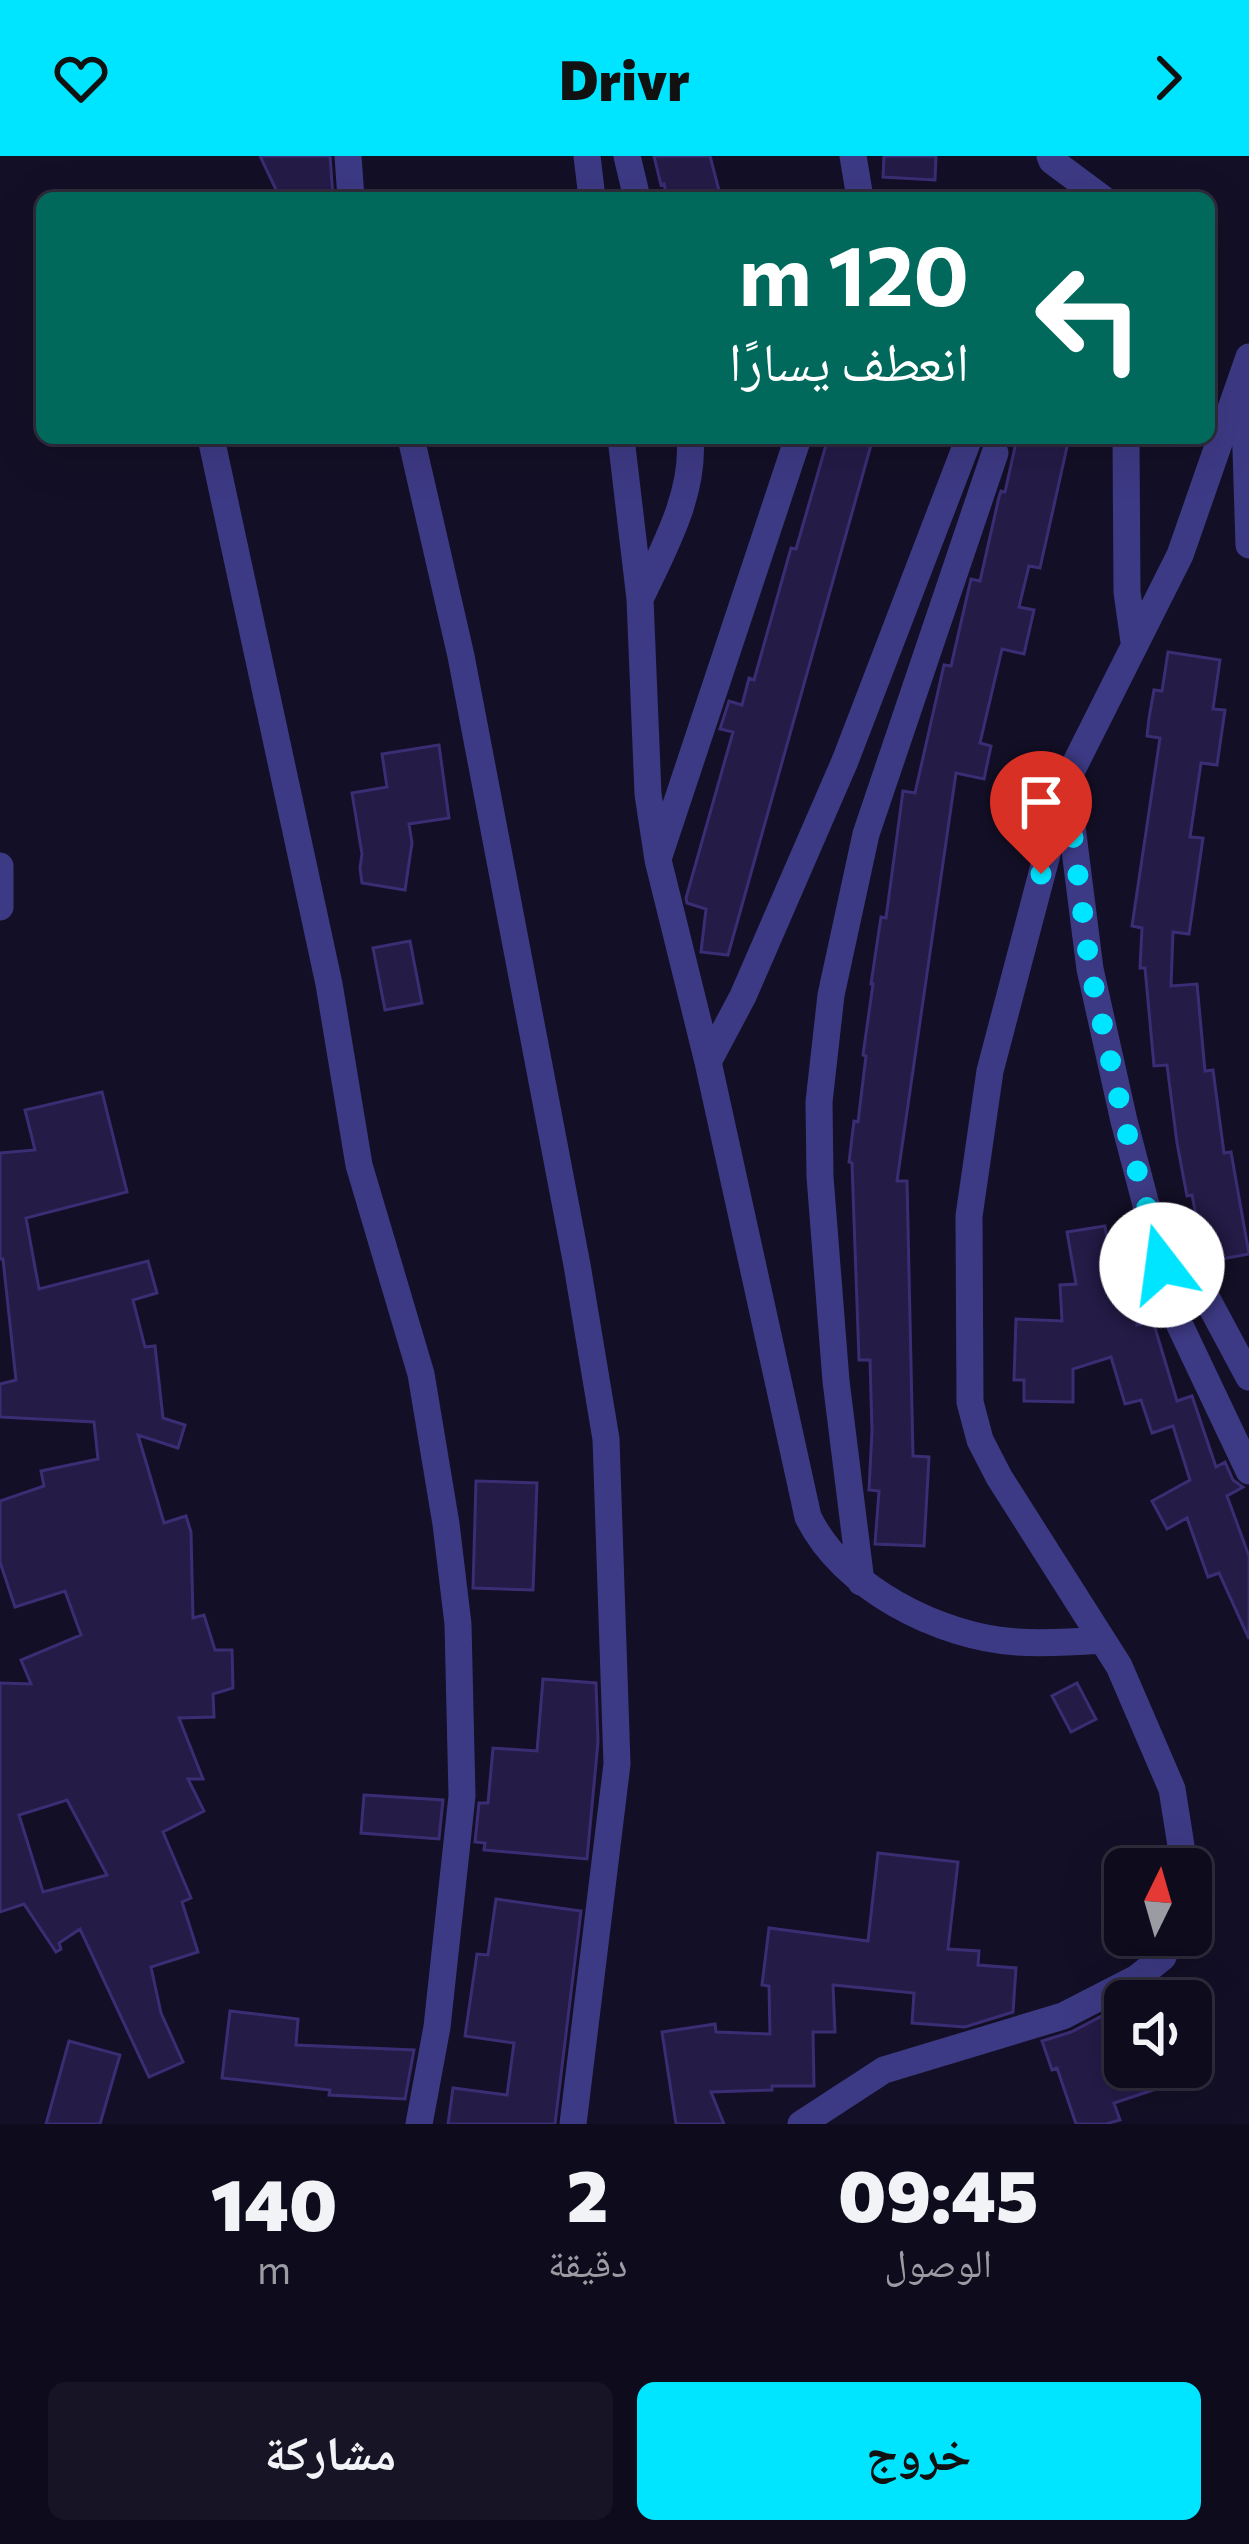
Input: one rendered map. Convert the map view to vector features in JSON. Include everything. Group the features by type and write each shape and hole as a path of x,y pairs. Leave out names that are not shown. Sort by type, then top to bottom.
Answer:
{"street":[{"path":"348,156 351,192"},
{"path":"586,156 591,192"},
{"path":"627,156 636,192"},
{"path":"853,156 859,192"},
{"path":"1050,156 1094,192"},
{"path":"1246,364 1249,545"},
{"path":"1181,1848 1172,1789 1119,1666 980,1440 970,1402 969,1216 990,1071 1066,782 1180,555 1246,364"},
{"path":"212,444 329,984 359,1165 421,1374 446,1524 458,1624 462,1796 437,2026 419,2124"},
{"path":"412,444 461,656 606,1438 617,1764 573,2124"},
{"path":"622,444 640,599 648,794 658,860 708,1062 808,1517 830,1553 861,1582 935,1623 1016,1642 1102,1640"},
{"path":"640,599 674,527 691,444"},
{"path":"658,860 796,444"},
{"path":"708,1062 742,996 845,761 967,444"},
{"path":"1126,444 1127,592 1134,642"},
{"path":"861,1582 836,1381 820,1177 819,1102 831,995 866,834 994,453"},
{"path":"1066,782 1090,969 1175,1315 1249,1471"},
{"path":"0,866 0,907"},
{"path":"1162,1265 1190,1272 1249,1377"},
{"path":"802,2124 884,2070 1063,2016 1137,1978 1163,1956"}],"building":[{"path":"260,156 330,156 333,192 277,192"},
{"path":"654,156 710,156 719,192 666,192"},
{"path":"884,156 936,156 935,180 883,177"},
{"path":"826,444 871,444 728,955 701,952 706,909 687,903 686,898 733,732 720,729 729,701 742,705 749,678 754,680 791,548 796,549"},
{"path":"1016,444 1068,444 1040,568 1029,566 1019,607 1034,610 1024,654 1002,649 980,743 991,746 984,779 956,773 897,1181 907,1181 913,1456 929,1457 924,1546 875,1544 879,1491 869,1490 870,1360 859,1360 849,1162 854,1121 858,1122 871,984 881,917 886,918 903,791 915,793 944,665 951,666 971,579 980,581 999,497 1005,492"},
{"path":"1168,652 1220,660 1213,709 1225,710 1217,765 1201,763 1190,837 1203,838 1189,934 1173,932 1171,986 1197,984 1205,1071 1213,1070 1224,1153 1231,1152 1249,1254 1205,1262 1192,1195 1187,1196 1167,1065 1154,1066 1145,968 1140,968 1142,928 1132,926 1160,738 1147,736 1149,718 1154,690 1162,691"},
{"path":"439,745 449,818 409,824 412,843 405,890 362,883 352,793 387,787 382,754"},
{"path":"410,941 422,1003 385,1010 373,948"},
{"path":"102,1092 127,1192 26,1218 39,1289 148,1261 157,1293 133,1300 145,1347 155,1346 163,1418 185,1425 178,1448 138,1435 164,1523 186,1516 191,1532 193,1618 204,1615 215,1650 232,1650 233,1688 213,1694 214,1717 179,1718 203,1779 188,1779 204,1811 163,1832 191,1898 182,1902 198,1952 151,1967 161,2013 183,2062 149,2077 80,1929 59,1943 61,1949 56,1952 24,1904 0,1912 0,1683 31,1684 21,1660 81,1635 65,1591 15,1607 0,1562 0,1501 44,1486 41,1471 98,1459 94,1422 0,1417 0,1384 16,1380 0,1259 0,1153 35,1150 25,1110","holes":["67,1800 107,1875 43,1892 19,1815"]},
{"path":"1105,1226 1114,1283 1136,1282 1137,1325 1153,1321 1177,1401 1192,1396 1216,1467 1225,1462 1233,1480 1243,1487 1227,1496 1249,1556 1249,1639 1219,1573 1208,1577 1187,1518 1167,1529 1152,1501 1190,1480 1173,1426 1152,1433 1141,1400 1125,1404 1111,1357 1073,1369 1073,1402 1024,1401 1024,1380 1014,1380 1016,1319 1062,1321 1060,1285 1076,1284 1067,1232"},
{"path":"476,1481 537,1483 533,1590 473,1588"},
{"path":"543,1679 596,1683 598,1742 587,1859 484,1850 485,1843 475,1842 479,1803 488,1803 493,1748 537,1751"},
{"path":"1077,1683 1096,1719 1071,1732 1052,1696"},
{"path":"364,1795 443,1800 439,1839 361,1833"},
{"path":"878,1853 958,1862 948,1949 979,1951 978,1965 1016,1968 1013,2012 965,2027 912,2023 914,1993 833,1985 835,2032 813,2032 814,2086 711,2092 724,2124 676,2124 662,2032 715,2024 716,2032 770,2034 769,1986 762,1985 769,1928 868,1941"},
{"path":"496,1899 581,1911 555,2124 448,2124 453,2088 507,2095 514,2043 465,2036 477,1954 488,1955"},
{"path":"230,2011 298,2019 296,2045 414,2050 405,2099 329,2095 330,2090 222,2078"},
{"path":"1104,2015 1104,2088 1159,2088 1114,2103 1120,2120 1076,2124 1057,2068 1052,2070 1042,2041"},
{"path":"69,2041 120,2055 100,2124 46,2124"}],"route":[{"path":"1041,874 1066,782 1090,969 1162,1265"}]}
